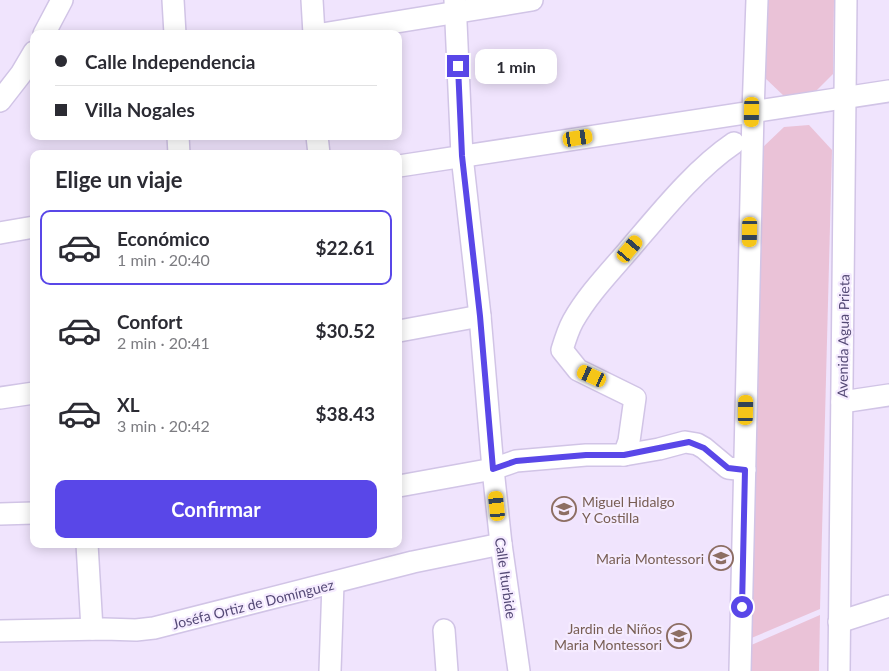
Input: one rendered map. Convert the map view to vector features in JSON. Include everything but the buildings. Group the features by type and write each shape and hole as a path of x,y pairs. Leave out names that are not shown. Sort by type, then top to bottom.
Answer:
{"street":[{"path":"46,30 62,0"},
{"path":"173,0 174,30"},
{"path":"312,0 314,30"},
{"path":"341,30 455,6 532,0"},
{"path":"740,671 752,112 758,0"},
{"name":"Avenida Agua Prieta","path":"839,671 845,98 848,1"},
{"name":"Calle Iturbide","path":"455,6 462,156 480,316 501,544 519,671"},
{"path":"3,95 21,74 30,59"},
{"path":"3,95 30,83"},
{"path":"402,166 889,91"},
{"path":"624,455 629,441 635,398 578,370 562,350 572,322 602,280 696,176 722,151 734,144"},
{"path":"0,233 30,228"},
{"path":"402,330 480,316"},
{"path":"0,398 30,394"},
{"path":"842,402 889,395"},
{"path":"402,485 493,469 516,461 586,455 624,455 689,442 704,448 728,468 745,470"},
{"path":"0,514 30,513"},
{"name":"Joséfa Ortiz de Domínguez","path":"0,631 136,630 154,628 333,584 413,562 501,544"},
{"path":"87,548 92,629"},
{"path":"330,671 333,584"},
{"path":"840,622 889,606"},
{"path":"444,630 447,671"}],"shaded area":[{"path":"764,0 834,0 833,74 814,93 785,97 763,76"},
{"path":"809,125 832,150 820,609 749,639 761,149 784,127"},
{"path":"820,615 819,671 749,671 749,646"}],"place":[{"name":"Miguel Hidalgo Y Costilla","path":"564,509"},
{"name":"Maria Montessori","path":"721,558"},
{"name":"Jardin de Niños Maria Montessori","path":"679,636"}],"route":[{"path":"458,66 462,156 480,316 493,469 516,461 586,455 624,455 689,442 704,448 728,468 745,470 742,607"}]}
